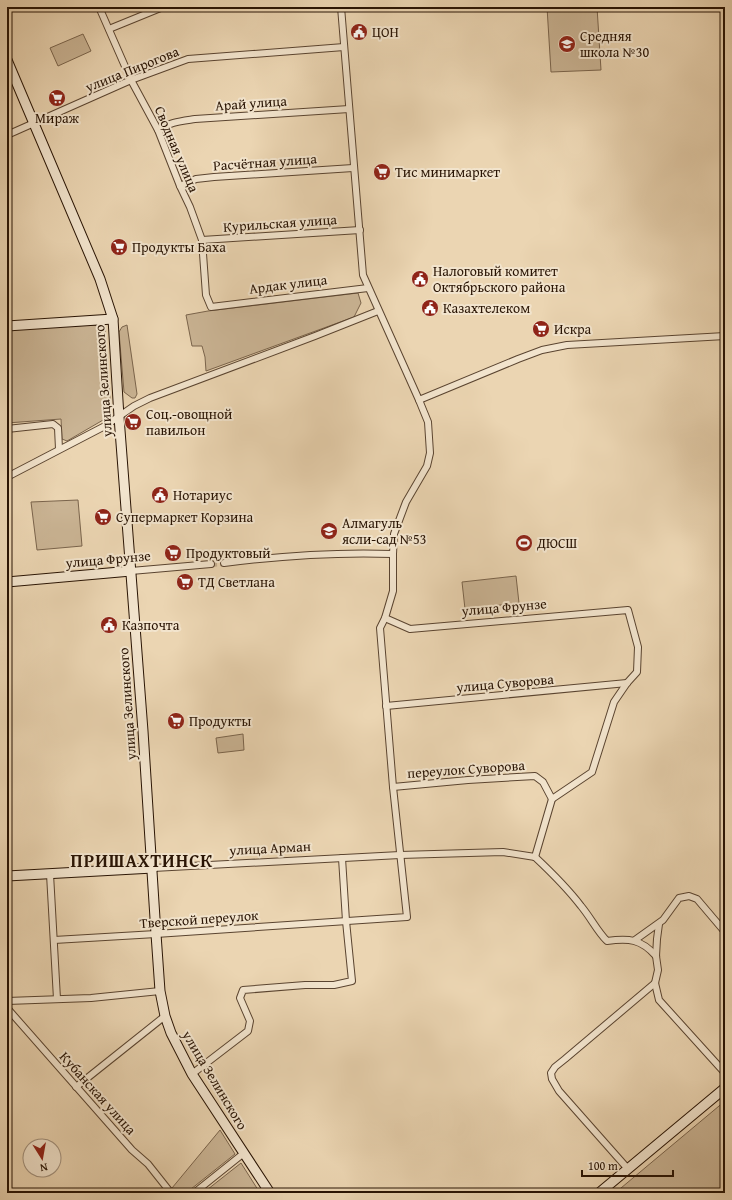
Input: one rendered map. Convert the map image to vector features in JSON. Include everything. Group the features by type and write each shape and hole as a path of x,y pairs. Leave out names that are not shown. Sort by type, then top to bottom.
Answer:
{"main road":[{"name":"улица Зелинского","path":"7,60 100,279 113,319 153,868 160,991 165,1016 170,1034 192,1074 270,1193"},
{"path":"7,326 113,319"},
{"name":"улица Фрунзе","path":"7,582 131,571"},
{"name":"улица Арман","path":"7,876 153,868"},
{"path":"599,1193 724,1091"}],"street":[{"name":"Сводная улица","path":"100,7 131,80 158,130 202,240 206,295 211,307"},
{"path":"109,29 164,7"},
{"path":"341,7 353,168 360,230 363,275 428,422 430,453 427,466 406,502 394,534 392,554 393,591 386,618 380,628 400,855"},
{"name":"улица Пирогова","path":"7,135 131,80 188,59 344,47"},
{"name":"Арай улица","path":"158,130 169,124 196,119 349,109"},
{"name":"Расчётная улица","path":"180,186 196,180 214,177 353,168"},
{"name":"Курильская улица","path":"202,240 360,230"},
{"name":"Ардак улица","path":"211,307 368,288"},
{"path":"7,477 105,426 134,406 150,398 378,311"},
{"path":"419,400 518,359 548,349 567,345 725,336"},
{"path":"7,429 53,424 58,428 59,449"},
{"path":"224,563 362,552 392,554"},
{"name":"улица Фрунзе","path":"131,571 211,564"},
{"name":"улица Фрунзе","path":"386,618 410,629 628,610 638,647 637,672 627,683"},
{"path":"627,683 614,702 592,772 552,799 535,857 550,871 582,907 598,932 607,941 619,939 635,940 644,944 656,956"},
{"name":"улица Суворова","path":"386,706 627,683"},
{"name":"переулок Суворова","path":"393,787 535,776 544,782 552,799"},
{"name":"улица Арман","path":"153,868 400,855 503,852 535,857"},
{"name":"Тверской переулок","path":"54,940 407,918 400,855"},
{"path":"192,1074 248,1031 250,1021 240,998 243,990 305,985 334,985 352,981 342,858"},
{"path":"50,874 57,999"},
{"path":"635,940 659,924 679,898 689,896 697,899 725,932"},
{"path":"659,924 656,956 658,970 655,983 659,1000 725,1073"},
{"path":"628,1169 559,1091 552,1080 551,1073 564,1059 655,983"},
{"path":"7,1001 91,998 160,991"},
{"name":"Кубанская улица","path":"7,1008 132,1150 148,1164 171,1193"},
{"path":"76,1087 165,1016"},
{"path":"194,1193 244,1153"}],"shaded area":[{"path":"547,7 597,7 601,70 551,72"},
{"path":"83,34 91,51 58,66 50,48"},
{"path":"358,293 361,303 354,317 206,371 205,357 202,346 192,346 186,315"},
{"path":"93,325 103,327 105,330 110,416 67,441 62,439 61,419 7,423 7,329"},
{"path":"127,325 137,394 135,398 132,398 124,392 119,332 122,327"},
{"path":"78,500 82,546 37,550 31,502"},
{"path":"516,576 519,603 465,609 462,582"},
{"path":"243,734 244,750 218,753 216,738"},
{"path":"725,1101 725,1193 615,1193"},
{"path":"220,1130 235,1154 186,1193 176,1193 172,1188"},
{"path":"241,1163 260,1193 203,1193"}],"tunnel":[{"path":"211,564 224,563"}],"place":[{"name":"ЦОН","path":"359,32"},
{"name":"Средняя школа №30","path":"567,44"},
{"name":"Мираж","path":"57,98"},
{"name":"Тис минимаркет","path":"382,172"},
{"name":"Продукты Баха","path":"119,247"},
{"name":"Налоговый комитет Октябрьского района","path":"420,279"},
{"name":"Казахтелеком","path":"430,308"},
{"name":"Искра","path":"541,329"},
{"name":"Соц.-овощной павильон","path":"133,422"},
{"name":"Нотариус","path":"160,495"},
{"name":"Супермаркет Корзина","path":"103,517"},
{"name":"Алмагуль ясли-сад №53","path":"329,531"},
{"name":"ДЮСШ","path":"524,543"},
{"name":"Продуктовый","path":"173,553"},
{"name":"ТД Светлана","path":"185,582"},
{"name":"Казпочта","path":"109,625"},
{"name":"Продукты","path":"176,721"}],"district":[{"name":"ПРИШАХТИНСК","path":"142,860"}]}
